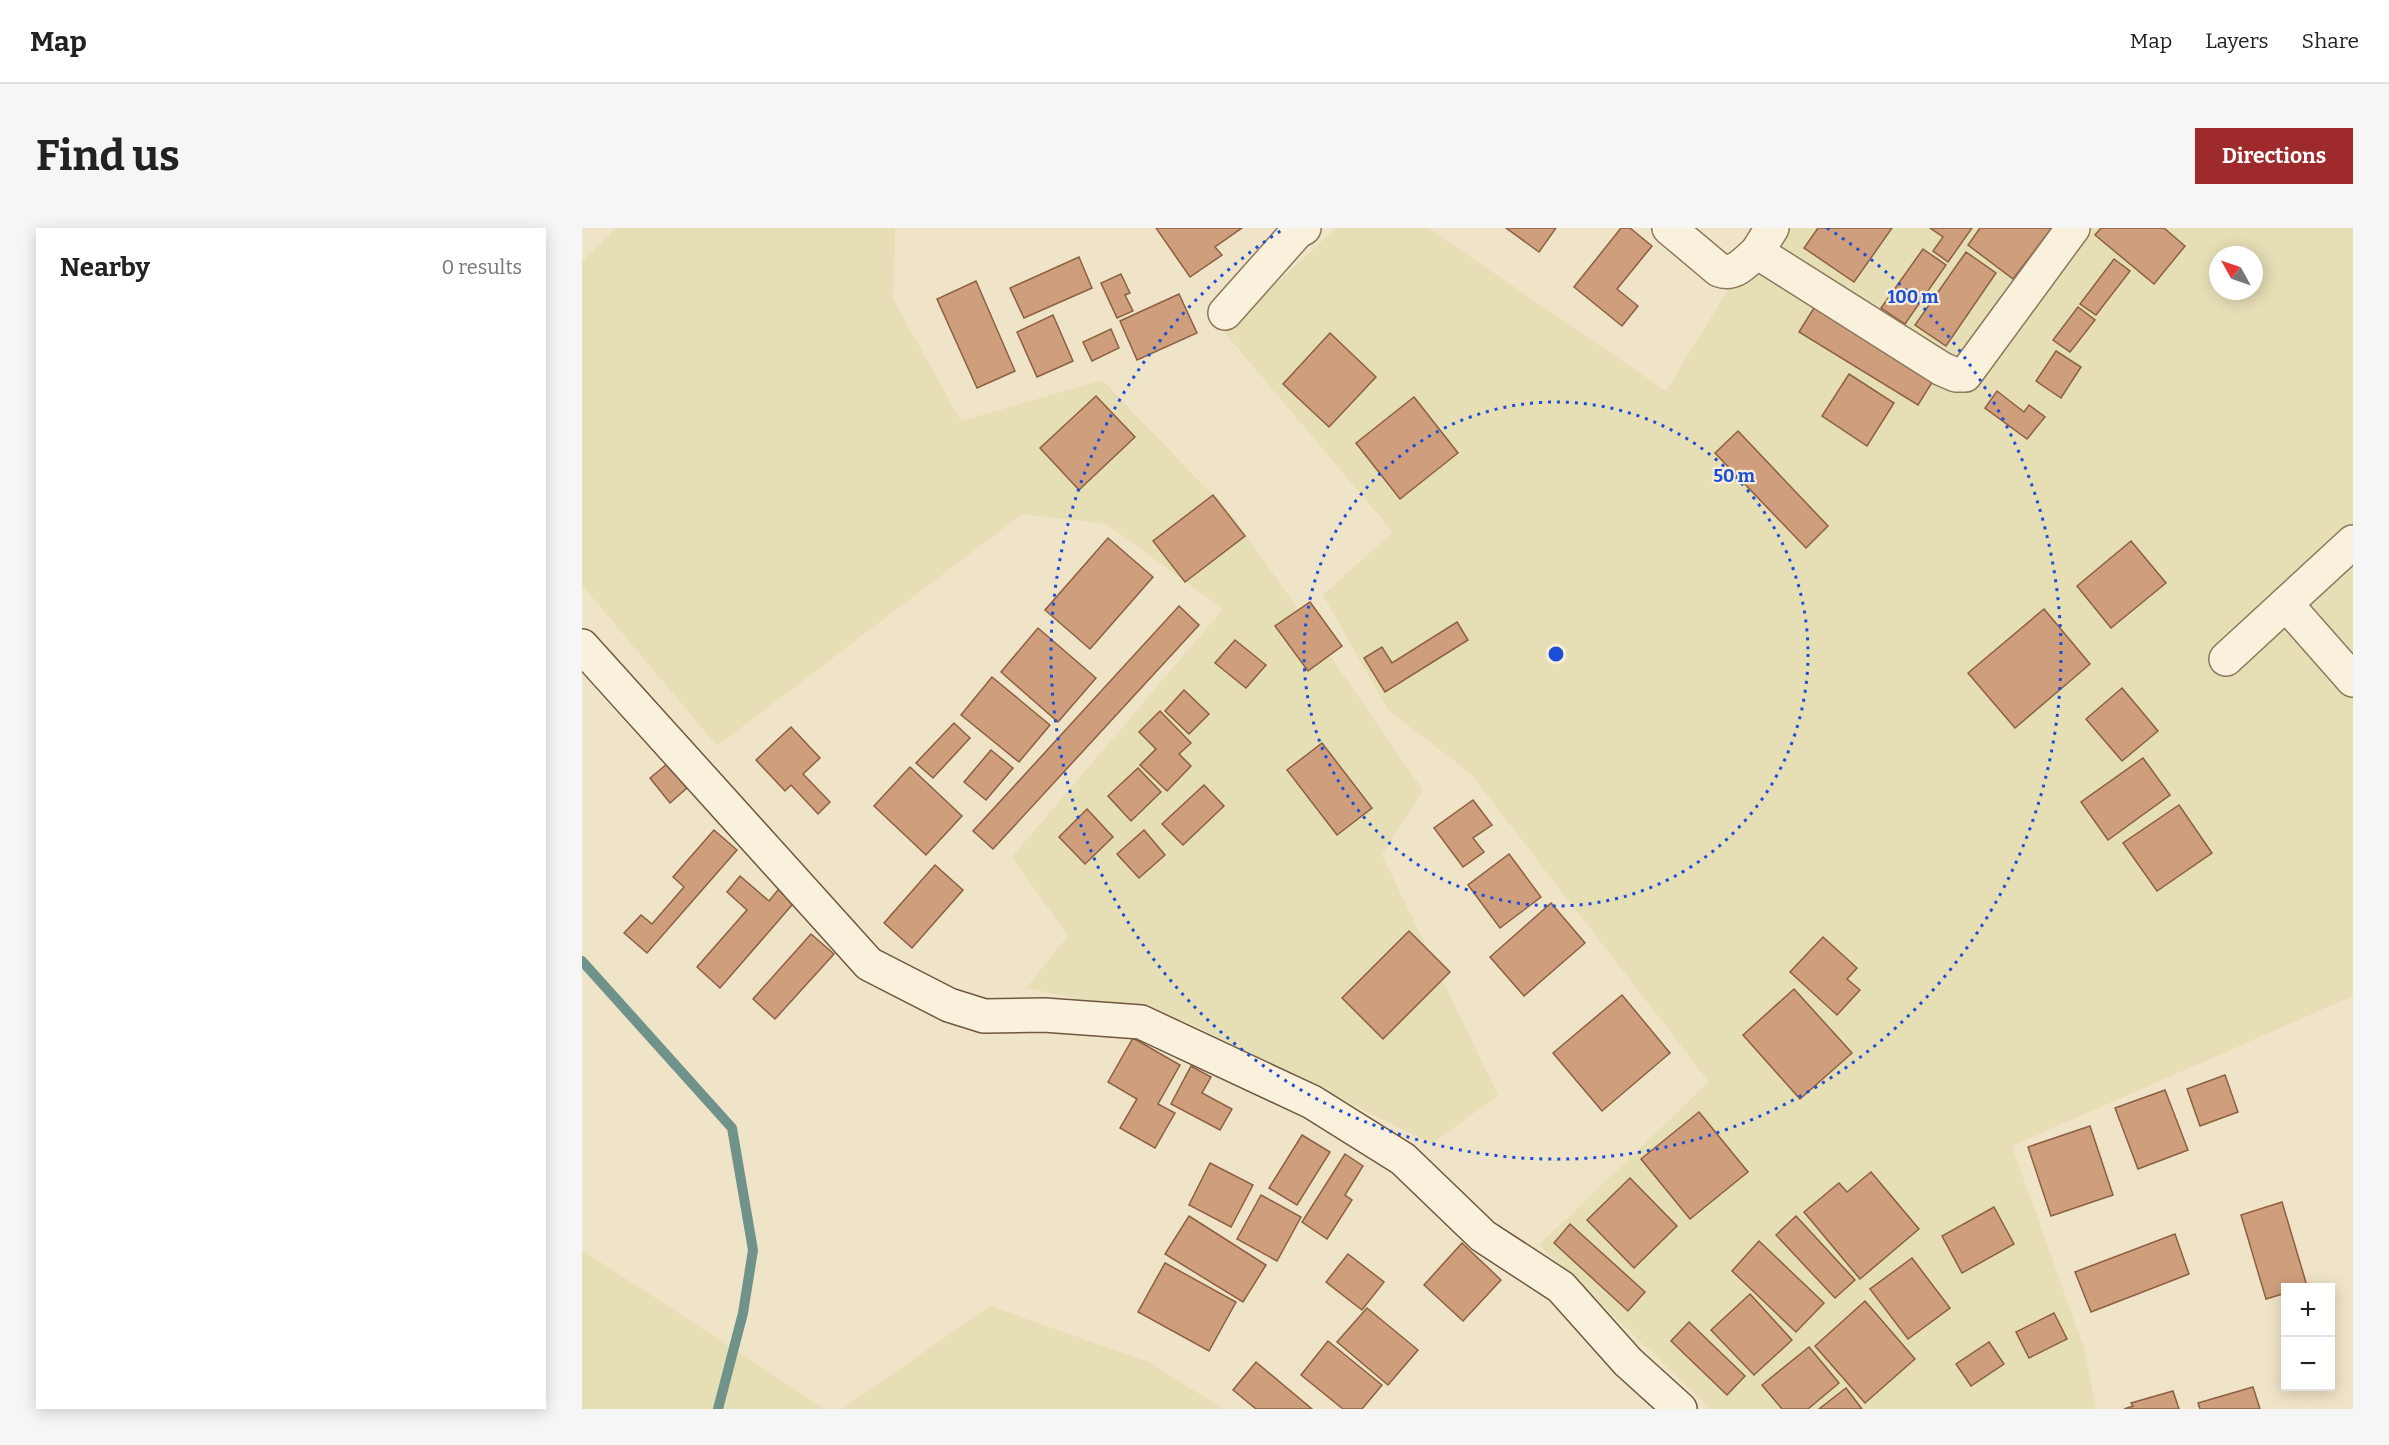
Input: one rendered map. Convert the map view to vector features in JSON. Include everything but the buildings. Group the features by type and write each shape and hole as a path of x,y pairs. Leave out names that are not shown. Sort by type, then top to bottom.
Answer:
{"street":[{"path":"1225,313 1297,232 1304,228"},
{"path":"1669,228 1719,270 1727,273 1734,271 1765,240 1942,369 1956,375 1965,375 2073,228"},
{"path":"2226,659 2353,542"},
{"path":"2286,604 2353,680"},
{"path":"582,646 870,964 948,1005 984,1016 1044,1015 1141,1022 1312,1102 1403,1159 1482,1236 1561,1287 1628,1362 1680,1409"}],"shaded area":[{"path":"616,228 895,228 893,299 961,421 1102,380 1233,516 1423,790 1382,855 1498,1095 1432,1144 1185,1021 1026,988 1068,936 1012,857 1223,609 1106,524 1022,514 717,746 582,585 582,262"},
{"path":"1336,228 1428,228 1666,391 1766,228 2353,228 2353,996 2012,1146 2084,1348 2096,1409 1711,1409 1539,1245 1709,1082 1470,773 1388,710 1323,595 1393,532 1224,332"},
{"path":"582,1250 825,1409 582,1409"},
{"path":"990,1306 1149,1362 1223,1409 842,1409"}],"waterway":[{"path":"582,961 732,1128 753,1250 743,1313 718,1409"}]}
